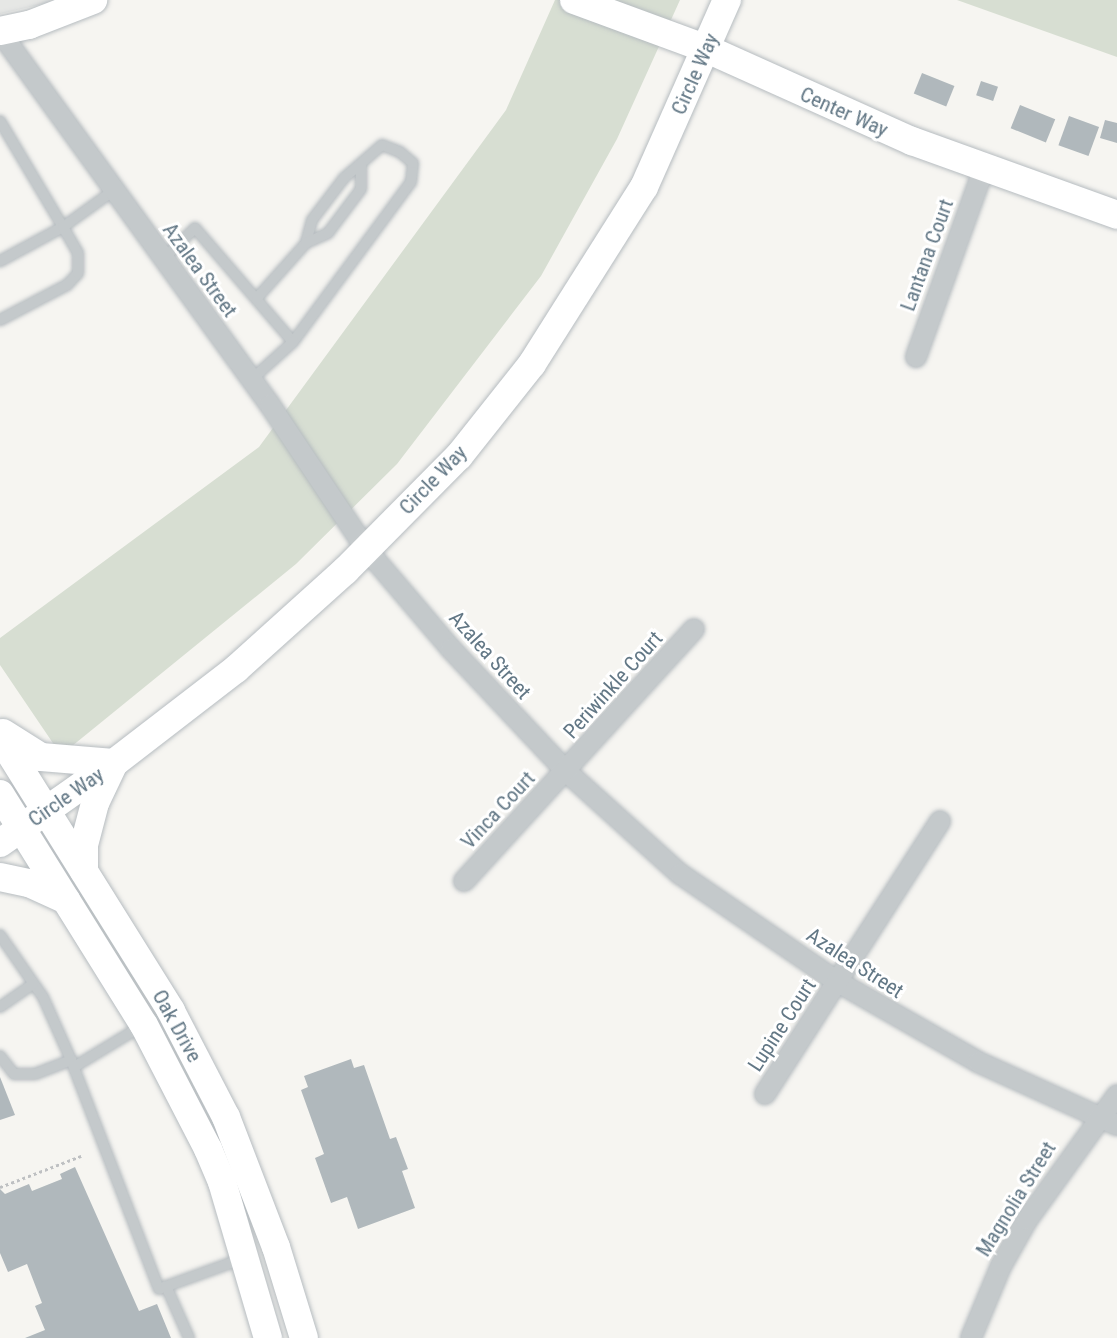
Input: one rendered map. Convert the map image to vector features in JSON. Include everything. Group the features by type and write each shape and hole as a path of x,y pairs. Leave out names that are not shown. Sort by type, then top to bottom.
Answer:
{"street":[{"path":"0,31 29,25 93,0"},
{"name":"Center Way","path":"574,0 706,49 838,110 984,168 1117,215"},
{"name":"Circle Way","path":"11,835 114,763 236,669 366,549 459,456 532,364 644,187 727,0"},
{"name":"Azalea Street","path":"0,31 162,260 251,380 366,549 450,649 567,772 680,874 838,982 968,1057 1097,1118 1117,1125"},
{"name":"Lantana Court","path":"916,357 984,168"},
{"name":"Periwinkle Court","path":"567,772 694,629"},
{"path":"0,731 41,758 114,763 95,803 84,845 84,871"},
{"name":"Oak Drive","path":"0,737 171,1011 238,1148 276,1247 304,1338"},
{"name":"Vinca Court","path":"464,881 567,772"},
{"name":"Oak Drive","path":"0,794 11,835 66,900 144,1025 210,1155 245,1257 266,1329"},
{"name":"Lupine Court","path":"765,1094 940,821"},
{"path":"0,877 29,884 66,900"},
{"path":"144,1025 171,1011"},
{"name":"Magnolia Street","path":"971,1338 1001,1266 1027,1220 1097,1118 1117,1095"},
{"path":"210,1155 238,1148"},
{"path":"245,1257 276,1247"},
{"path":"266,1329 296,1309"}],"lane":[{"path":"0,122 78,253 78,273 67,285 0,320"},
{"path":"251,380 294,342 411,182 413,163 400,152 381,146 344,178 312,220 306,243"},
{"path":"257,298 306,243 328,233 361,189 361,165"},
{"path":"0,261 63,227 114,191"},
{"path":"162,260 195,228 294,342"},
{"path":"0,934 33,984 73,1064 159,1289 245,1257"},
{"path":"0,1007 33,984"},
{"path":"0,1056 14,1074 35,1074 73,1064 144,1025"},
{"path":"166,1286 189,1338"}],"path":[{"path":"0,1187 81,1156"}],"shaded area":[{"path":"0,0 60,0 0,14"},
{"path":"555,0 680,0 617,139 541,276 397,464 296,564 61,755 0,665 0,638 259,447 506,110"},
{"path":"957,0 1117,0 1117,57"}],"building":[{"path":"922,73 954,86 946,107 914,93"},
{"path":"981,81 998,87 993,101 976,95"},
{"path":"1020,105 1055,119 1046,142 1011,128"},
{"path":"1069,116 1099,127 1088,156 1058,145"},
{"path":"1105,120 1117,123 1117,143 1100,138"},
{"path":"351,1059 354,1068 364,1065 390,1139 396,1137 408,1169 402,1171 415,1208 358,1229 347,1197 331,1203 315,1158 324,1154 301,1090 308,1087 304,1076"},
{"path":"0,1077 15,1115 0,1120"},
{"path":"75,1167 139,1311 157,1304 171,1338 25,1338 45,1330 35,1306 42,1303 27,1264 8,1272 0,1253 0,1189 5,1194 29,1184 32,1191 62,1179 60,1174"}]}
